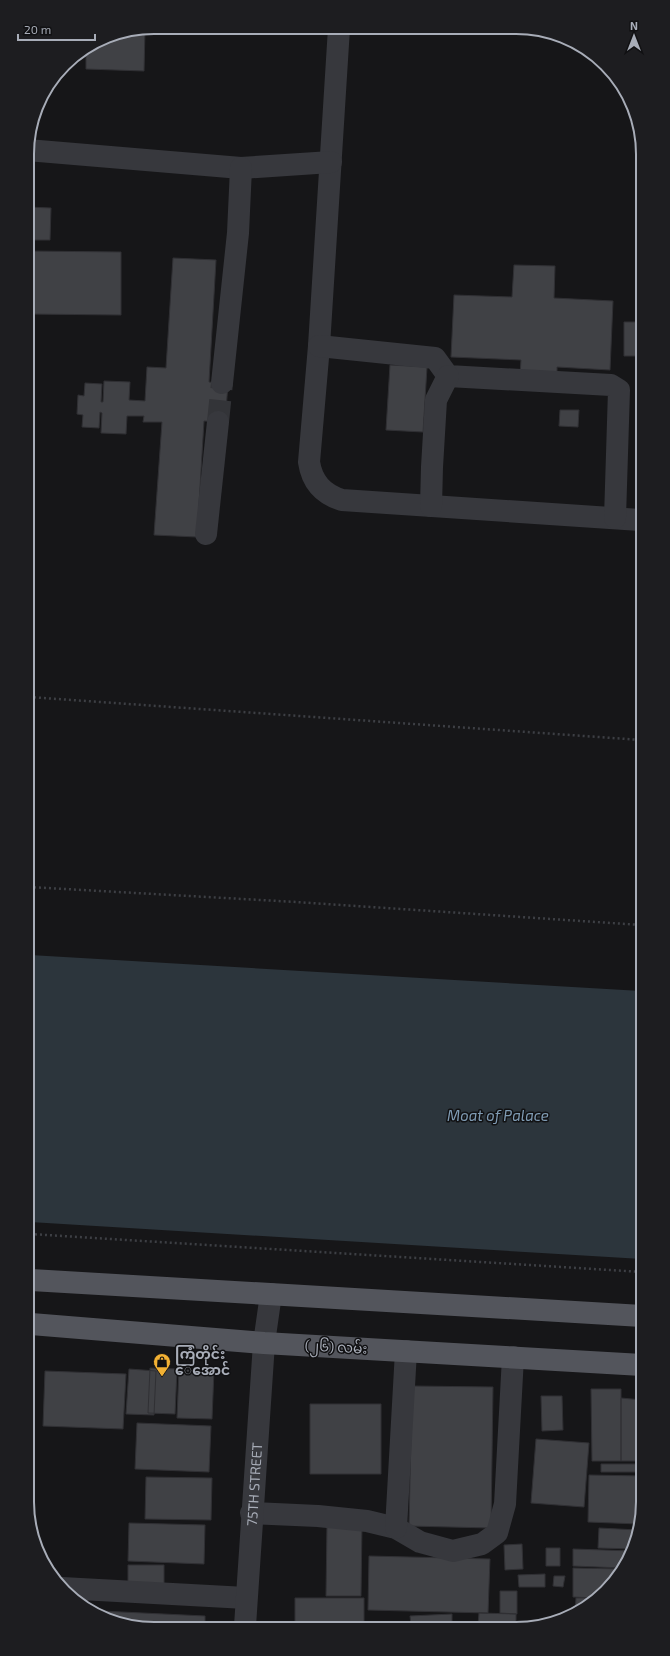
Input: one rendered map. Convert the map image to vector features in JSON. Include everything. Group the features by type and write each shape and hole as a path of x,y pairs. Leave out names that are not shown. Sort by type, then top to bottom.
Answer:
{"main road":[{"path":"34,1280 636,1316"},
{"name":"(၂၆) လမ်း","path":"34,1324 264,1343 636,1365"}],"street":[{"path":"339,34 319,346 309,462 313,479 330,497 342,500 636,520"},
{"path":"34,151 241,168 331,162"},
{"path":"222,383 238,233 241,168"},
{"path":"319,346 435,358 448,376"},
{"path":"431,506 436,400 448,376"},
{"path":"448,376 611,385 619,390 615,518"},
{"path":"206,534 218,422"},
{"name":"75TH STREET","path":"245,1622 251,1513 264,1343 271,1294"},
{"path":"396,1528 406,1351"},
{"path":"251,1513 318,1516 367,1522 396,1528 420,1542 453,1551 482,1544 497,1533 505,1504 513,1357"},
{"path":"72,1589 246,1598"}],"path":[{"path":"34,697 636,740"},
{"path":"34,887 636,924"},
{"path":"34,1234 636,1272"}],"water":[{"name":"Moat of Palace","path":"34,955 636,991 636,1259 34,1222"}],"building":[{"path":"145,34 144,71 86,69 86,56 94,50 123,38"},
{"path":"34,207 51,208 50,240 34,240"},
{"path":"34,251 121,252 121,315 34,314"},
{"path":"173,258 216,260 209,382 228,384 225,422 204,421 197,537 154,535 162,422 143,422 144,416 127,416 126,434 101,433 102,413 100,412 99,428 82,427 83,415 77,414 78,395 84,396 85,383 102,384 101,402 103,402 104,381 130,382 129,400 145,401 147,367 166,368"},
{"path":"514,265 555,266 554,298 613,301 610,370 557,367 557,378 520,376 521,360 451,357 454,295 512,297"},
{"path":"624,322 636,322 636,356 624,356"},
{"path":"390,365 427,367 423,432 386,430"},
{"path":"560,410 579,410 578,427 559,426"},
{"path":"150,1368 177,1369 175,1414 148,1413"},
{"path":"129,1369 156,1371 154,1415 126,1414"},
{"path":"179,1369 214,1370 212,1419 177,1418"},
{"path":"45,1371 126,1374 123,1429 43,1426"},
{"path":"412,1386 493,1387 491,1528 409,1526"},
{"path":"591,1389 621,1389 621,1461 592,1461"},
{"path":"541,1396 562,1396 563,1430 542,1431"},
{"path":"621,1398 636,1399 636,1461 621,1461"},
{"path":"310,1404 381,1404 381,1474 310,1474"},
{"path":"137,1423 211,1426 209,1472 135,1469"},
{"path":"536,1439 589,1443 584,1507 531,1503"},
{"path":"601,1464 636,1464 636,1472 601,1472"},
{"path":"589,1475 636,1476 636,1509 634,1524 588,1522"},
{"path":"146,1477 212,1478 211,1520 145,1519"},
{"path":"129,1523 205,1525 204,1564 128,1561"},
{"path":"327,1524 362,1524 361,1596 326,1596"},
{"path":"599,1528 633,1530 627,1549 598,1548"},
{"path":"522,1544 523,1569 505,1570 504,1545"},
{"path":"546,1548 560,1548 560,1566 546,1566"},
{"path":"573,1549 626,1551 616,1568 573,1566"},
{"path":"369,1556 490,1559 488,1613 368,1610"},
{"path":"128,1565 164,1565 164,1585 128,1584"},
{"path":"573,1568 615,1569 601,1587 588,1598 573,1597"},
{"path":"545,1574 545,1587 519,1587 518,1575"},
{"path":"554,1576 565,1576 563,1587 553,1586"},
{"path":"500,1591 517,1591 517,1614 500,1613"},
{"path":"88,1594 87,1601 79,1595"},
{"path":"295,1598 364,1598 364,1622 295,1622"},
{"path":"576,1598 588,1598 582,1602 575,1606"},
{"path":"104,1611 205,1616 205,1622 147,1622 131,1620"},
{"path":"479,1613 516,1614 516,1622 478,1622"},
{"path":"452,1614 452,1622 411,1622 410,1616"}],"tunnel":[{"path":"218,422 222,383"}],"place":[{"name":"ကြံတိုင်း‌ ‌ေအောင်","path":"162,1377"}]}
